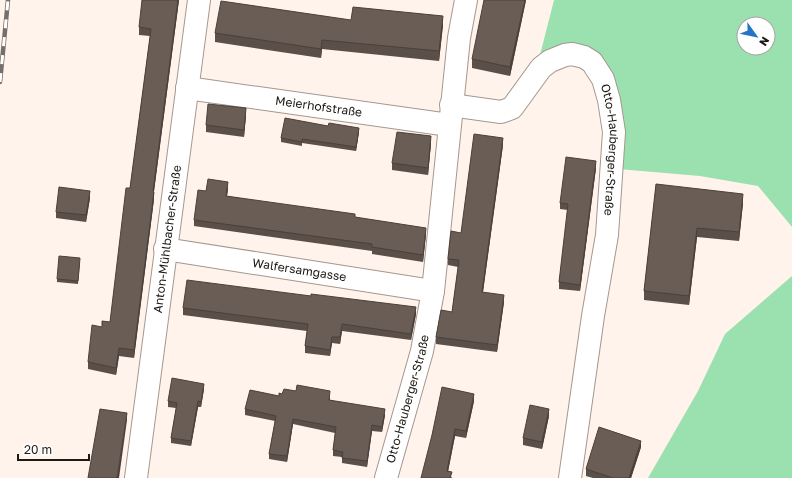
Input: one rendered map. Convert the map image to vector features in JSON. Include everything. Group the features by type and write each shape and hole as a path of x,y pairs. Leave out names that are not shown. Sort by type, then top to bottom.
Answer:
{"street":[{"name":"Anton-Mühlbacher-Straße","path":"136,478 199,0"},
{"name":"Otto-Hauberger-Straße","path":"386,478 422,351 433,291 450,115 459,38 466,0"},
{"name":"Otto-Hauberger-Straße","path":"450,115 501,112 512,108 541,68 550,61 564,55 572,54 584,57 592,62 603,79 614,132 608,228 593,316 570,478"},
{"name":"Meierhofstraße","path":"187,88 450,115"},
{"name":"Walfersamgasse","path":"166,250 433,291"}],"green space":[{"path":"554,0 792,0 792,227 758,186 700,176 618,169 592,50 585,46 572,43 566,43 554,47 540,55"},
{"path":"792,276 792,478 648,478 698,391 725,334"}],"building":[{"path":"142,0 178,0 134,350 119,348 116,368 88,362 92,325 102,327 102,321 110,322 126,188 130,188 151,29 139,27"},
{"path":"484,0 525,0 510,67 472,59"},
{"path":"221,1 351,20 353,7 443,16 439,51 322,40 321,49 215,33"},
{"path":"208,104 246,108 244,130 206,125"},
{"path":"285,118 328,126 329,123 359,128 356,147 302,139 302,142 281,138"},
{"path":"397,132 431,136 428,168 392,163"},
{"path":"474,134 503,138 482,292 504,295 497,345 436,337 441,310 452,312 459,260 448,259 451,231 461,233"},
{"path":"566,157 596,161 580,285 559,282 568,204 560,203"},
{"path":"208,179 228,182 226,196 355,214 355,217 426,228 423,255 372,247 372,244 194,220 198,190 206,191"},
{"path":"656,184 743,194 739,232 697,228 689,296 644,291"},
{"path":"59,187 90,191 86,215 56,212"},
{"path":"59,256 80,258 78,281 57,279"},
{"path":"187,280 311,296 311,294 416,307 411,334 342,324 340,337 332,337 330,350 305,346 308,324 183,308"},
{"path":"172,378 204,384 201,402 198,401 191,441 171,438 177,403 168,401"},
{"path":"297,385 330,391 329,400 385,409 382,427 372,425 367,461 342,458 343,452 333,450 336,427 293,419 287,456 269,454 276,416 245,409 250,390 279,396 279,393 282,394 284,389 296,391"},
{"path":"442,387 474,394 466,431 455,429 447,471 452,472 450,478 421,478 432,435"},
{"path":"530,405 549,409 542,442 523,438"},
{"path":"100,409 127,413 117,478 88,478"},
{"path":"599,427 641,441 629,478 613,478 586,469"}],"railway":[{"path":"0,82 8,0"}]}
